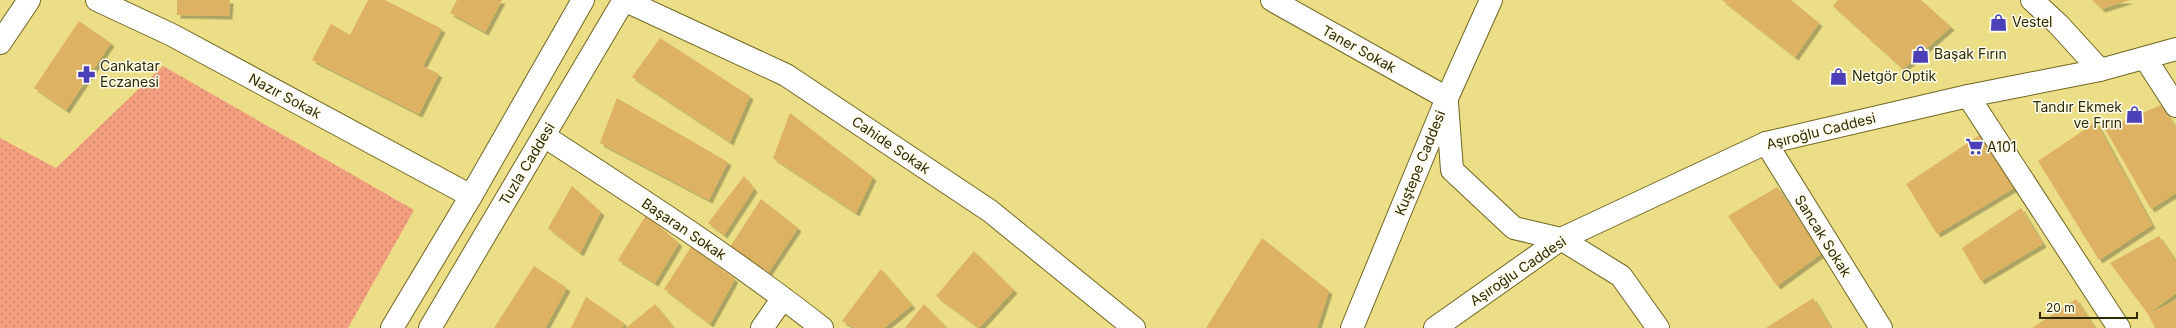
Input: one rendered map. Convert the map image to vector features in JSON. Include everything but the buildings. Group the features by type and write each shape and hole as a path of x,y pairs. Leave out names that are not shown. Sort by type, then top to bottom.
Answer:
{"street":[{"path":"0,43 29,0"},
{"name":"Nazır Sokak","path":"97,0 172,35 471,196"},
{"path":"392,328 471,196 583,0"},
{"name":"Tuzla Caddesi","path":"430,328 624,0"},
{"name":"Cahide Sokak","path":"624,0 786,75 990,211 1134,328"},
{"name":"Taner Sokak","path":"1272,0 1447,98"},
{"name":"Kuştepe Caddesi","path":"1352,328 1447,98 1491,0"},
{"path":"2032,0 2058,24 2100,70"},
{"name":"Aşıroğlu Caddesi","path":"1435,328 1561,239 1766,143 1968,96 2100,70 2176,49"},
{"path":"2145,58 2176,106"},
{"path":"1968,96 2119,328"},
{"path":"1447,98 1452,170 1514,228 1561,239 1621,276 1658,328"},
{"name":"Başaran Sokak","path":"544,136 677,223 783,298 822,328"},
{"name":"Sancak Sokak","path":"1766,143 1881,328"},
{"path":"762,328 783,298"}],"shaded area":[{"path":"163,66 414,210 348,328 0,328 0,138 56,168"}],"place":[{"name":"Vestel","path":"1999,22"},
{"name":"Başak Fırın","path":"1921,54"},
{"name":"Cankatar Eczanesi","path":"87,74"},
{"name":"Netgör Optik","path":"1839,76"},
{"name":"Tandır Ekmek ve Fırın","path":"2135,115"},
{"name":"A101","path":"1974,147"}]}
